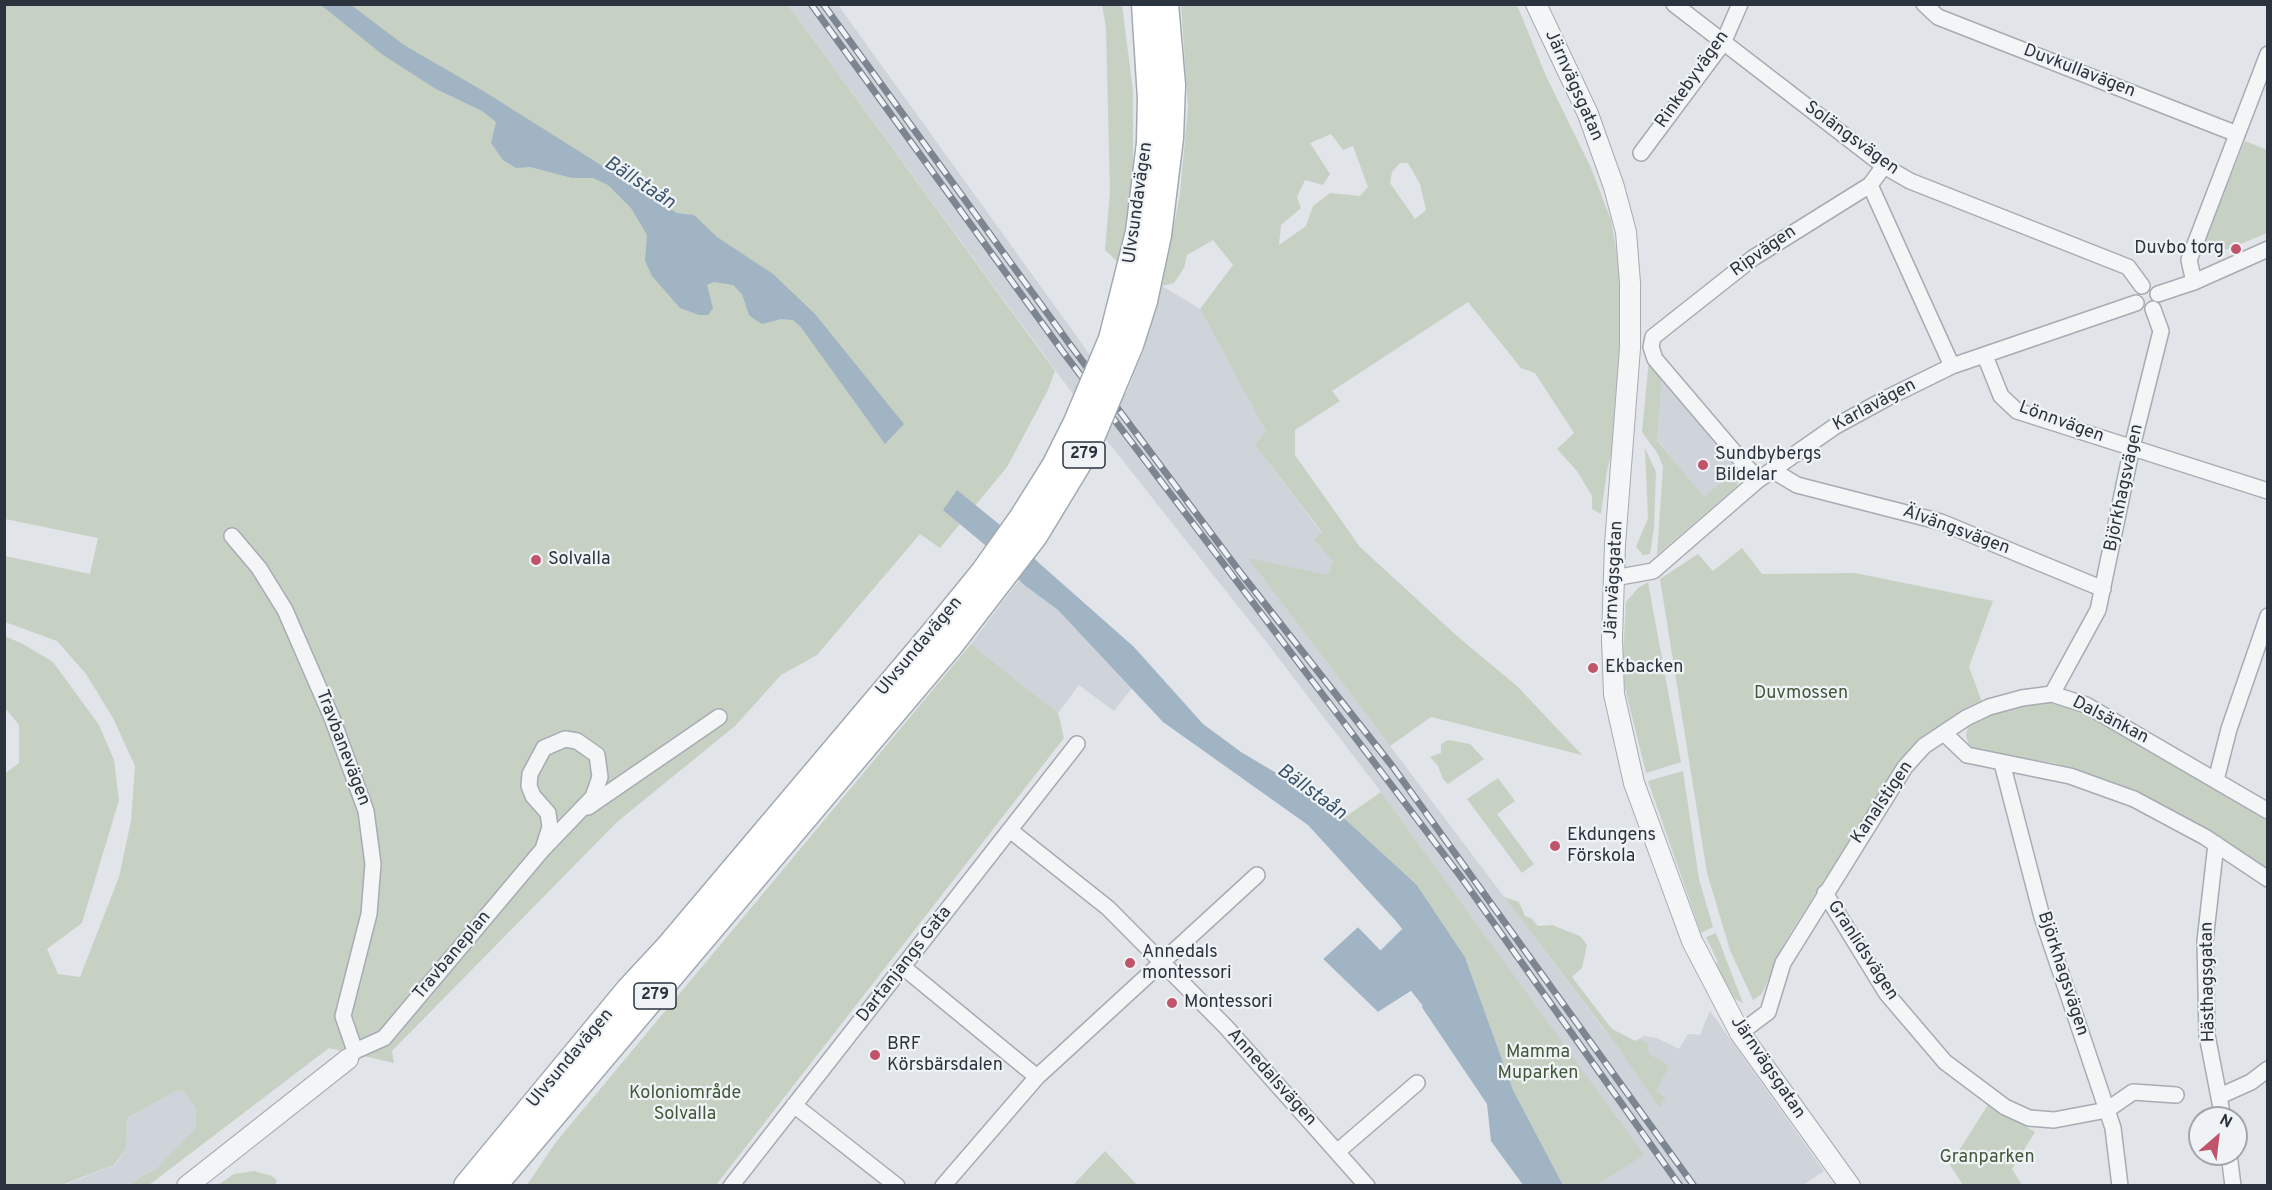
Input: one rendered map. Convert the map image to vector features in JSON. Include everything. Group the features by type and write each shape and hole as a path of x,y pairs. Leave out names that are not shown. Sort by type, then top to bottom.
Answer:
{"main road":[{"name":"Ulvsundavägen","path":"466,1185 628,990 1035,536 1086,452 1131,345 1148,289 1149,233 1144,194 1150,99 1144,4"},
{"name":"Ulvsundavägen","path":"1149,233 1166,188 1172,106 1166,4"},
{"name":"Ulvsundavägen","path":"494,1185 942,638"},
{"path":"506,1185 531,1140"}],"street":[{"name":"Järnvägsgatan","path":"1536,4 1588,114 1614,188 1626,232 1630,348 1612,639 1614,694 1634,783 1692,941 1740,1033 1850,1185"},
{"name":"Solängsvägen","path":"1674,4 1884,166 1910,181 2128,267 2142,286"},
{"name":"Rinkebyvägen","path":"1641,153 1723,42 1740,4"},
{"name":"Duvkullavägen","path":"1923,4 1938,17 2237,134"},
{"path":"2194,282 2189,260 2268,54"},
{"name":"Ripvägen","path":"1758,480 1655,359 1651,347 1653,337 1753,258 1870,185 1884,166"},
{"path":"1870,185 1952,366"},
{"path":"2158,294 2194,282 2268,249"},
{"path":"2142,286 2152,287 2158,294 2159,302 2153,309 2144,309 2136,303 2136,292 2142,286"},
{"name":"Karlavägen","path":"1614,578 1653,571 1758,480 1834,427 1952,366 2136,303"},
{"name":"Björkhagsvägen","path":"2052,694 2098,610 2132,447 2161,331 2153,309"},
{"name":"Lönnvägen","path":"1985,356 2001,396 2017,411 2268,491"},
{"name":"Älvängsvägen","path":"1772,470 1797,485 1941,522 2103,589"},
{"name":"Travbanevägen","path":"232,536 259,568 285,610 332,718 366,811 373,864 369,914 343,1016 352,1055"},
{"path":"2216,780 2229,729 2268,616"},
{"name":"Dalsänkan","path":"1944,733 1989,707 2022,698 2052,694 2086,705 2268,811"},
{"path":"580,813 719,717"},
{"path":"1944,733 1967,755 2070,776 2134,799 2216,844 2268,879"},
{"name":"Kanalstigen","path":"1740,1033 1768,1012 1783,963 1905,766 1924,746 1944,733"},
{"name":"Travbaneplan","path":"352,1055 384,1038 543,849 580,813 592,797 600,777 597,755 577,741 565,739 553,742 539,753 530,774 529,786 533,796 548,813 550,827 543,849"},
{"name":"Dartanjangs Gata","path":"731,1185 1077,744"},
{"name":"Björkhagsvägen","path":"2002,763 2042,917 2113,1128 2120,1185"},
{"name":"Annedalsvägen","path":"1011,831 1108,908 1226,1027 1367,1185"},
{"name":"Hästhagsgatan","path":"2216,844 2205,941 2207,1035 2221,1106"},
{"path":"943,1185 1037,1077 1257,875"},
{"name":"Granlidsvägen","path":"1825,893 1887,994 1945,1062 2006,1107 2029,1118 2054,1120 2107,1110 2133,1092 2176,1095"},
{"path":"903,967 1037,1077"},
{"path":"187,1185 352,1055"},
{"path":"2220,1096 2251,1082 2268,1069"},
{"path":"1337,1152 1417,1083"},
{"path":"794,1105 897,1185"},
{"path":"2231,1166 2233,1185"}],"shaded area":[{"path":"788,5 838,5 1090,355 1126,394 1143,352 1162,286 1200,309 1267,431 1255,445 1322,533 1315,540 1333,561 1328,575 1249,559 1606,1032 1612,1029 1635,1041 1644,1036 1657,1038 1679,1049 1688,1034 1700,1035 1710,1011 1824,1171 1803,1185 1597,1185 1643,1155 1381,792 1264,639 1108,442"},
{"path":"1662,379 1736,469 1704,498 1657,439"},
{"path":"1019,580 1058,610 1132,688 1114,711 1079,685 1058,713 971,644"},
{"path":"178,1090 185,1092 196,1109 195,1129 154,1171 148,1172 130,1185 62,1186 115,1165 126,1148 127,1118"}],"green space":[{"name":"Solvalla","path":"4,5 788,5 1055,371 1048,390 1007,467 940,548 920,534 817,655 781,675 735,726 617,822 392,1051 394,1063 329,1048 149,1185 130,1185 148,1172 154,1171 195,1129 196,1109 185,1092 178,1090 127,1118 126,1148 114,1165 62,1185 5,1185 4,774 19,763 19,725 5,708 5,636 53,662 99,725 114,760 119,800 82,923 47,949 58,974 80,977 119,877 131,821 135,766 113,718 86,674 57,641 5,622 5,556 90,574 98,538 5,519"},
{"path":"1102,5 1122,5 1133,91 1133,187 1119,263 1105,250 1110,192 1106,27"},
{"path":"1181,5 1517,5 1546,76 1591,168 1611,220 1622,282 1619,424 1607,471 1601,514 1592,509 1592,496 1577,471 1557,449 1574,433 1535,373 1521,368 1468,302 1332,391 1340,401 1295,430 1295,455 1360,547 1457,636 1518,687 1582,755 1431,717 1390,746 1248,558 1328,575 1333,561 1314,540 1322,532 1255,445 1266,431 1200,309 1233,265 1213,240 1187,255 1184,268 1174,283 1162,286 1180,194 1188,107","holes":["1331,134 1343,150 1353,146 1368,187 1360,196 1330,193 1313,206 1306,226 1279,245 1281,225 1301,208 1297,197 1305,180 1323,185 1330,174 1310,143","1400,163 1408,163 1420,184 1426,210 1415,219 1390,183 1392,172"]},
{"path":"2245,141 2267,150 2267,233 2228,249 2213,251 2205,247 2204,243"},
{"path":"1649,359 1662,379 1657,440 1704,497 1736,469 1739,475 1737,486 1657,555 1663,467 1658,454 1642,432"},
{"path":"1645,448 1656,472 1654,527 1650,554 1643,555 1636,547 1648,518"},
{"name":"Duvmossen","path":"1742,548 1762,574 1855,573 1993,601 1969,667 1982,702 1911,750 1893,771 1786,940 1762,994 1753,1000 1730,950 1707,873 1660,579 1698,554 1713,571"},
{"path":"1648,582 1681,762 1646,773 1625,688 1623,656 1626,602 1638,588"},
{"name":"Koloniområde Solvalla","path":"971,644 1058,713 1064,738 716,1185 527,1185 556,1142"},
{"path":"2041,700 2092,715 2267,821 2267,871 2126,788 2055,763 1975,751 1968,743 1966,735 1969,724 2011,707"},
{"path":"1448,740 1470,744 1484,759 1448,784 1430,757 1441,753 1441,744"},
{"path":"1683,771 1699,879 1713,927 1701,933 1648,781"},
{"path":"1498,778 1515,801 1497,814 1534,864 1522,873 1467,799"},
{"name":"Mamma Muparken","path":"1381,792 1644,1155 1597,1185 1563,1185 1513,1090 1465,957 1417,885 1344,818"},
{"path":"1504,897 1519,902 1525,916 1531,918 1538,926 1552,925 1580,936 1587,945 1582,968 1572,977 1612,1029 1635,1041 1639,1039 1647,1043 1649,1054 1669,1066 1656,1091 1666,1098 1659,1107 1618,1047"},
{"path":"1716,933 1743,1003 1735,999 1714,965 1718,962 1706,937"},
{"name":"Granparken","path":"1989,1103 2035,1132 2012,1169 2022,1185 1963,1185 1950,1165"},
{"path":"1105,1151 1137,1185 1073,1185"},
{"path":"254,1171 272,1176 277,1181 275,1185 218,1185 234,1174"}],"water":[{"path":"321,5 351,5 404,45 485,92 677,213 694,215 717,237 773,274 815,314 904,424 885,444 800,326 793,320 781,319 762,324 749,315 742,294 733,285 714,282 707,285 713,308 708,315 699,315 680,308 652,276 645,261 647,235 631,208 608,185 593,178 572,178 530,167 516,168 503,160 491,143 496,122 482,111 436,89 383,55"},
{"path":"957,490 1000,525 1039,563 1134,647 1203,724 1241,752 1298,786 1344,818 1417,885 1465,957 1513,1090 1563,1185 1523,1185 1491,1141 1487,1104 1411,991 1378,1012 1323,959 1358,927 1381,950 1402,929 1394,919 1308,825 1163,722 1058,610 1023,584 985,545 943,510"}],"pier":[{"path":"1394,919 1402,929 1380,950 1358,927 1323,959 1378,1012 1411,991 1423,1006 1420,1008 1410,995 1377,1015 1320,959 1358,924 1381,946 1398,929 1392,921"}],"railway":[{"path":"811,4 1063,352 1461,877 1680,1186"},
{"path":"823,4 1071,346 1243,576 1393,767 1694,1186"}],"place":[{"name":"Duvbo torg","path":"2236,249"},
{"name":"Sundbybergs Bildelar","path":"1703,465"},
{"name":"Solvalla","path":"536,560"},
{"name":"Ekbacken","path":"1593,668"},
{"name":"Ekdungens Förskola","path":"1555,846"},
{"name":"Annedals montessori","path":"1130,963"},
{"name":"Montessori","path":"1172,1003"},
{"name":"BRF Körsbärsdalen","path":"875,1055"}],"water label":[{"name":"Bällstaån","path":"639,184"},
{"name":"Bällstaån","path":"1311,793"}]}
